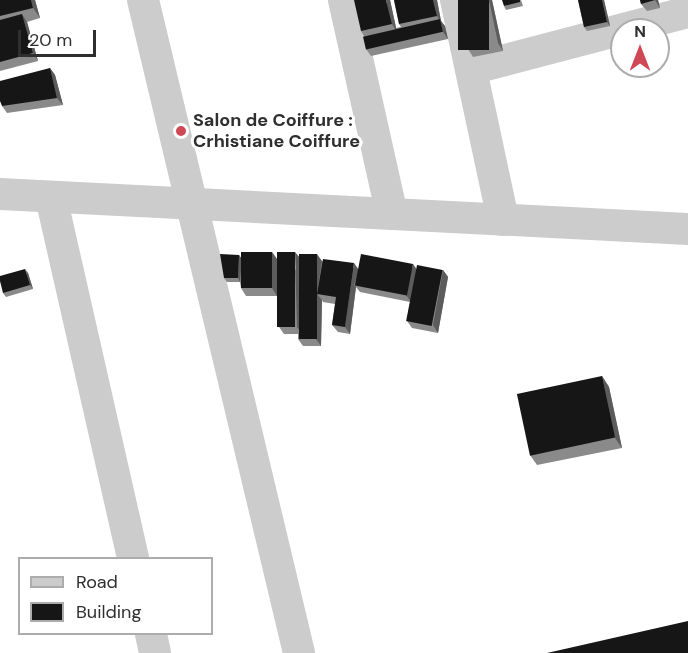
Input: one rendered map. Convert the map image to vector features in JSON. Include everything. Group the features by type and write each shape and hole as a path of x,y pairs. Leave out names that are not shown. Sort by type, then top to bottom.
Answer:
{"street":[{"path":"143,0 299,653"},
{"path":"344,0 392,214"},
{"path":"456,0 503,220"},
{"path":"471,69 688,12"},
{"path":"0,195 688,229"},
{"path":"51,197 134,557"},
{"path":"151,635 155,653"}],"building":[{"path":"0,0 31,0 33,8 0,16"},
{"path":"354,0 386,0 392,24 361,31"},
{"path":"394,0 433,0 437,16 399,24"},
{"path":"458,0 489,0 489,50 458,50"},
{"path":"502,0 520,0 520,2 504,6"},
{"path":"578,0 602,0 607,22 584,27"},
{"path":"640,0 655,0 641,4"},
{"path":"22,14 33,53 0,62 0,20"},
{"path":"440,19 443,32 366,49 363,37"},
{"path":"50,68 57,98 2,106 0,81"},
{"path":"241,252 272,252 272,288 241,288"},
{"path":"277,252 295,252 295,327 277,327"},
{"path":"220,254 239,255 238,278 224,278"},
{"path":"299,254 317,254 317,339 299,339"},
{"path":"361,254 413,264 407,296 355,285"},
{"path":"323,259 354,263 345,327 332,325 336,297 317,294"},
{"path":"417,265 443,270 432,326 406,321"},
{"path":"25,269 30,285 3,293 0,276"},
{"path":"602,376 615,438 530,456 517,394"},
{"path":"688,621 688,653 547,653"}],"place":[{"name":"Salon de Coiffure : Crhistiane Coiffure","path":"181,131"}]}
